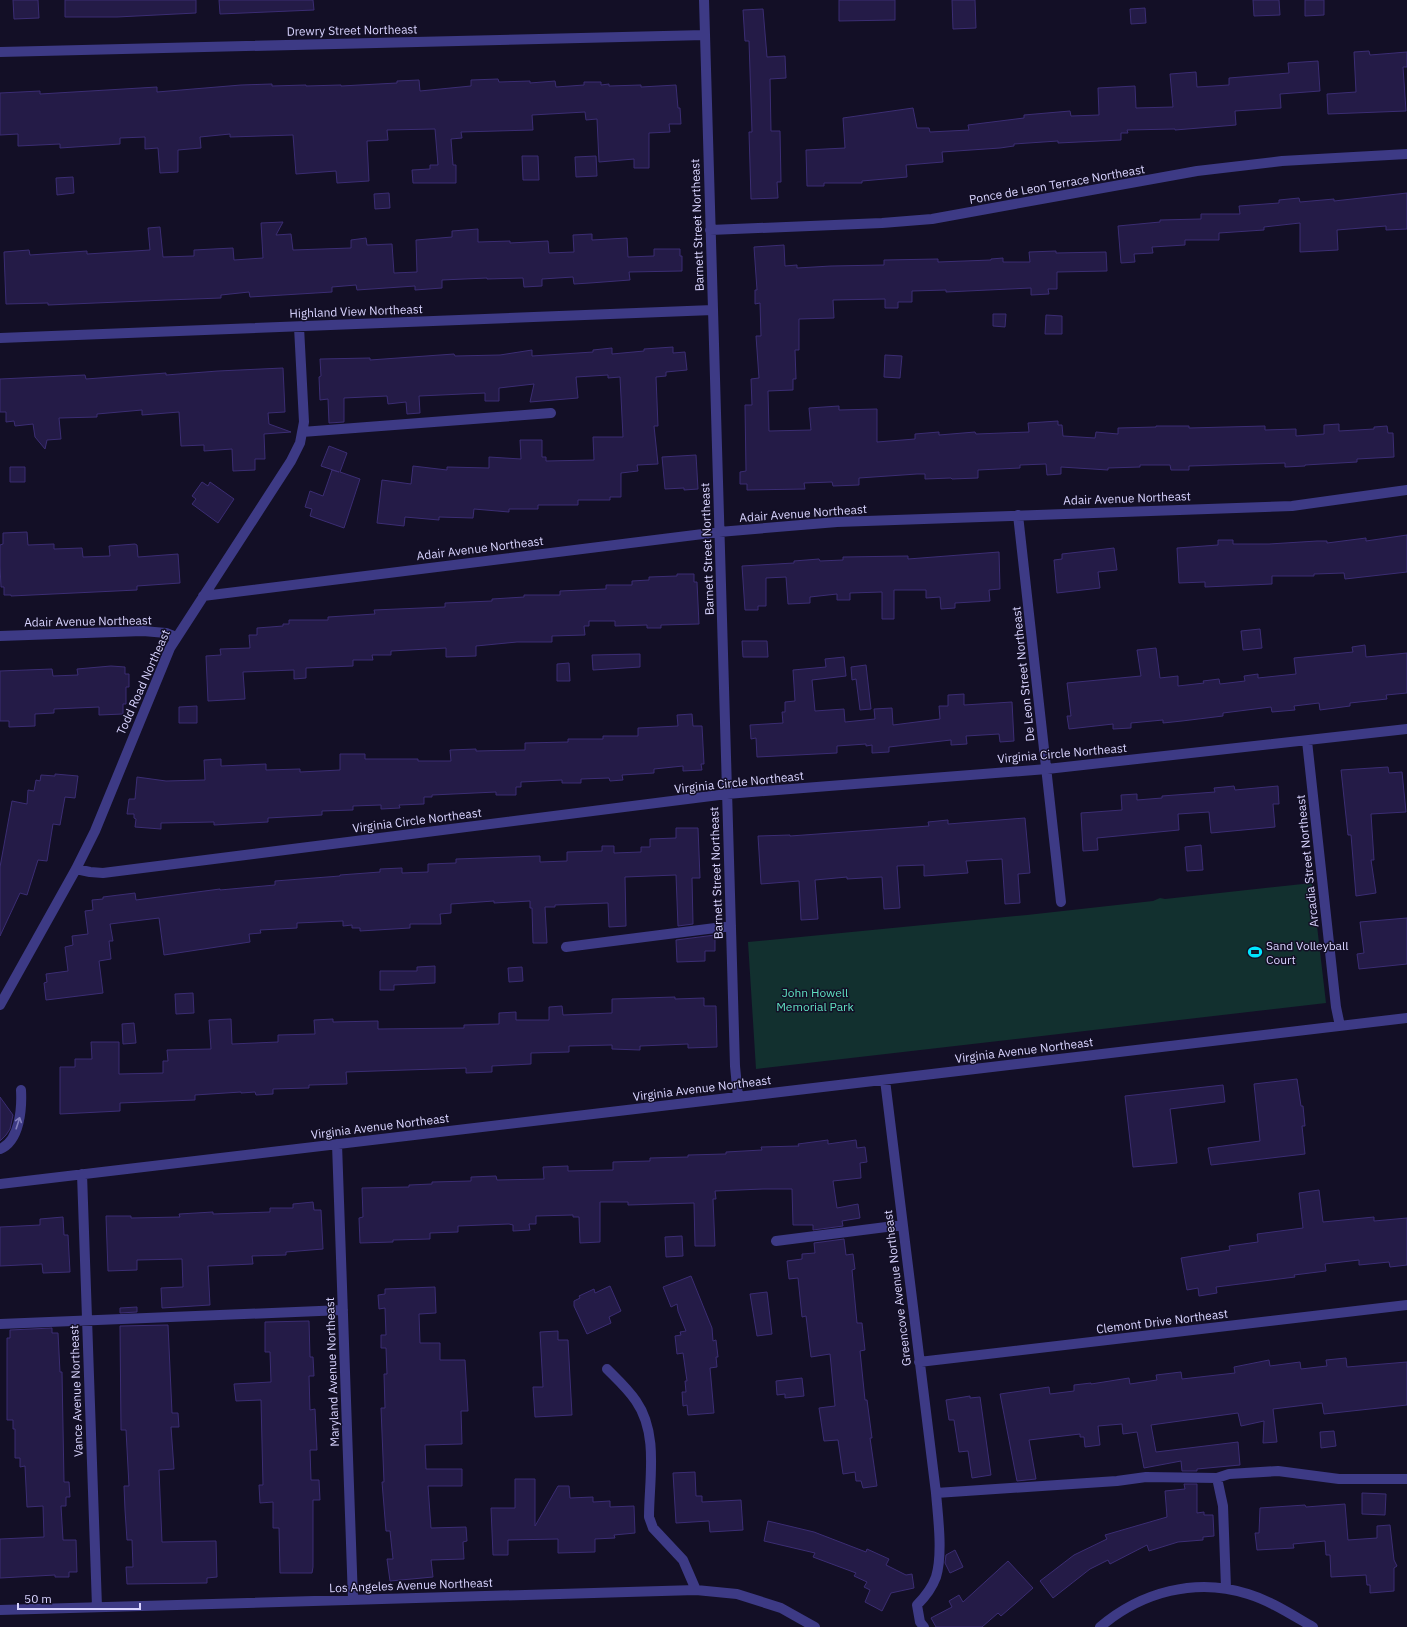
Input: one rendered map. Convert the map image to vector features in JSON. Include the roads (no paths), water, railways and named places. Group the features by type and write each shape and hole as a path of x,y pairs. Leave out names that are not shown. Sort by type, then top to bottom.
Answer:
{"street":[{"name":"Barnett Street Northeast","path":"704,0 735,1066 738,1097"},
{"name":"Drewry Street Northeast","path":"0,52 705,35"},
{"name":"Ponce de Leon Terrace Northeast","path":"710,230 920,220 1197,172 1282,161 1407,154"},
{"name":"Highland View Northeast","path":"0,338 713,310"},
{"name":"Todd Road Northeast","path":"0,1005 76,869 95,831 170,648 291,461 300,443 304,422 299,327"},
{"path":"302,432 551,413"},
{"name":"Adair Avenue Northeast","path":"203,596 719,532 837,522 1292,506 1407,490"},
{"name":"De Leon Street Northeast","path":"1018,515 1061,902"},
{"name":"Adair Avenue Northeast","path":"0,636 144,631 166,633 176,637"},
{"name":"Virginia Circle Northeast","path":"76,869 103,873 727,794 1047,769 1407,729"},
{"name":"Arcadia Street Northeast","path":"1307,741 1340,1026"},
{"path":"566,947 731,926"},
{"name":"Virginia Avenue Northeast","path":"0,1184 1407,1018"},
{"name":"Greencove Avenue Northeast","path":"884,1080 936,1493 939,1551 936,1577 926,1596 917,1605 920,1622 924,1627"},
{"path":"0,1149 4,1148 12,1138 17,1126 21,1113 21,1090"},
{"name":"Maryland Avenue Northeast","path":"337,1144 353,1600"},
{"name":"Vance Avenue Northeast","path":"82,1174 97,1607"},
{"path":"776,1241 902,1225"},
{"name":"Clemont Drive Northeast","path":"919,1362 1407,1305"},
{"path":"0,1324 343,1310"},
{"path":"607,1369 636,1400 648,1427 651,1446 649,1518 653,1528 683,1560 696,1590"},
{"path":"936,1493 1117,1480 1146,1476 1217,1478 1229,1474 1278,1471 1339,1479 1407,1479"},
{"path":"1217,1478 1223,1506 1226,1588"},
{"path":"1100,1627 1118,1613 1136,1602 1158,1593 1201,1586 1226,1588 1248,1594 1269,1602 1313,1627"},
{"name":"Los Angeles Avenue Northeast","path":"0,1610 696,1590 737,1594 781,1608 816,1627"}],"place":[{"name":"Sand Volleyball Court","path":"1255,952"}],"park label":[{"name":"John Howell Memorial Park","path":"815,999"}]}
